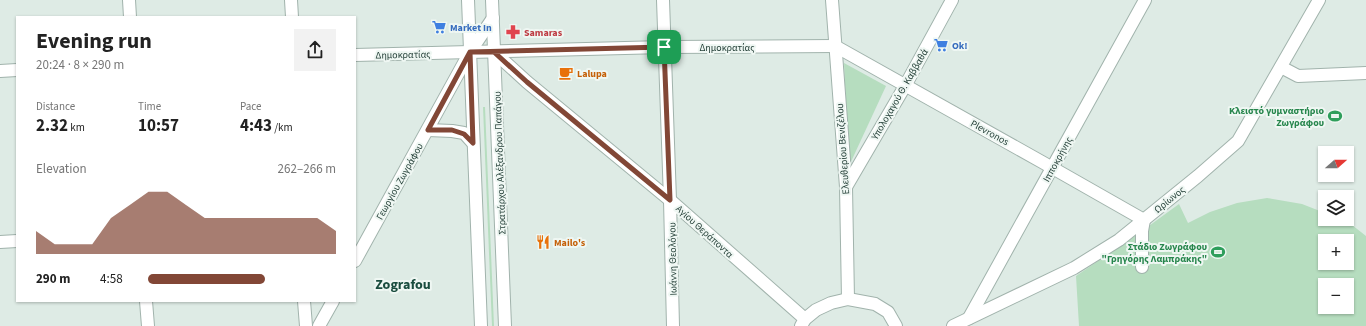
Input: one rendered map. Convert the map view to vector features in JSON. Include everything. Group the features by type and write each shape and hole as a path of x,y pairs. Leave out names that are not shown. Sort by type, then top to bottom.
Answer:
{"street":[{"path":"129,0 130,16"},
{"path":"291,0 292,16"},
{"path":"468,0 481,326"},
{"name":"Στρατάρχου Αλέξανδρου Παπάγου","path":"492,0 505,326"},
{"name":"Ιωάννη Θεολόγου","path":"663,0 673,326"},
{"name":"Ελευθερίου Βενιζέλου","path":"832,0 846,187 848,299"},
{"name":"Υπολοχαγού Θ. Καββαθά","path":"846,187 905,86 952,0"},
{"name":"Ιπποκρήνης","path":"969,318 1145,0"},
{"name":"Ωρίωνος","path":"953,326 1074,268 1119,240 1238,140 1319,0"},
{"name":"Γεωργίου Ζωγράφου","path":"356,259 470,52 493,18"},
{"name":"Δημοκρατίας","path":"356,55 664,47 835,46"},
{"name":"Plevronos","path":"835,46 1144,220"},
{"name":"Αγίου Θεράποντα","path":"494,52 527,82 670,200 803,323"},
{"path":"1280,67 1298,76 1366,73"},
{"path":"0,71 16,70"},
{"path":"428,130 452,130 464,134 473,143"},
{"path":"1142,267 1142,231 1144,220"},
{"path":"0,242 16,241"},
{"path":"803,323 816,310 831,303 848,299 875,304 888,312 896,326"},
{"path":"146,302 148,326"},
{"path":"304,302 306,326"},
{"path":"319,326 332,302"}],"green space":[{"path":"844,63 886,86 849,166"},
{"path":"483,107 485,107 494,326 492,326"},
{"name":"Στάδιο Ζωγράφου \"Γρηγόρης Λαμπράκης\"","path":"1267,198 1302,204 1318,210 1318,226 1353,226 1366,236 1366,326 1079,326 1076,276 1179,204 1188,223 1210,212 1237,203"}],"place":[{"name":"Market In","path":"439,27"},
{"name":"Samaras","path":"513,32"},
{"name":"Ok!","path":"941,45"},
{"name":"Lalupa","path":"566,73"},
{"name":"Κλειστό γυμναστήριο Ζωγράφου","path":"1335,116"},
{"name":"Mailo's","path":"543,242"},
{"name":"Στάδιο Ζωγράφου \"Γρηγόρης Λαμπράκης\"","path":"1218,252"}],"district":[{"name":"Zografou","path":"403,284"}],"route":[{"path":"664,47 470,52 428,130 452,130 464,134 473,143 470,52 494,52 527,82 670,200 664,47"}]}
